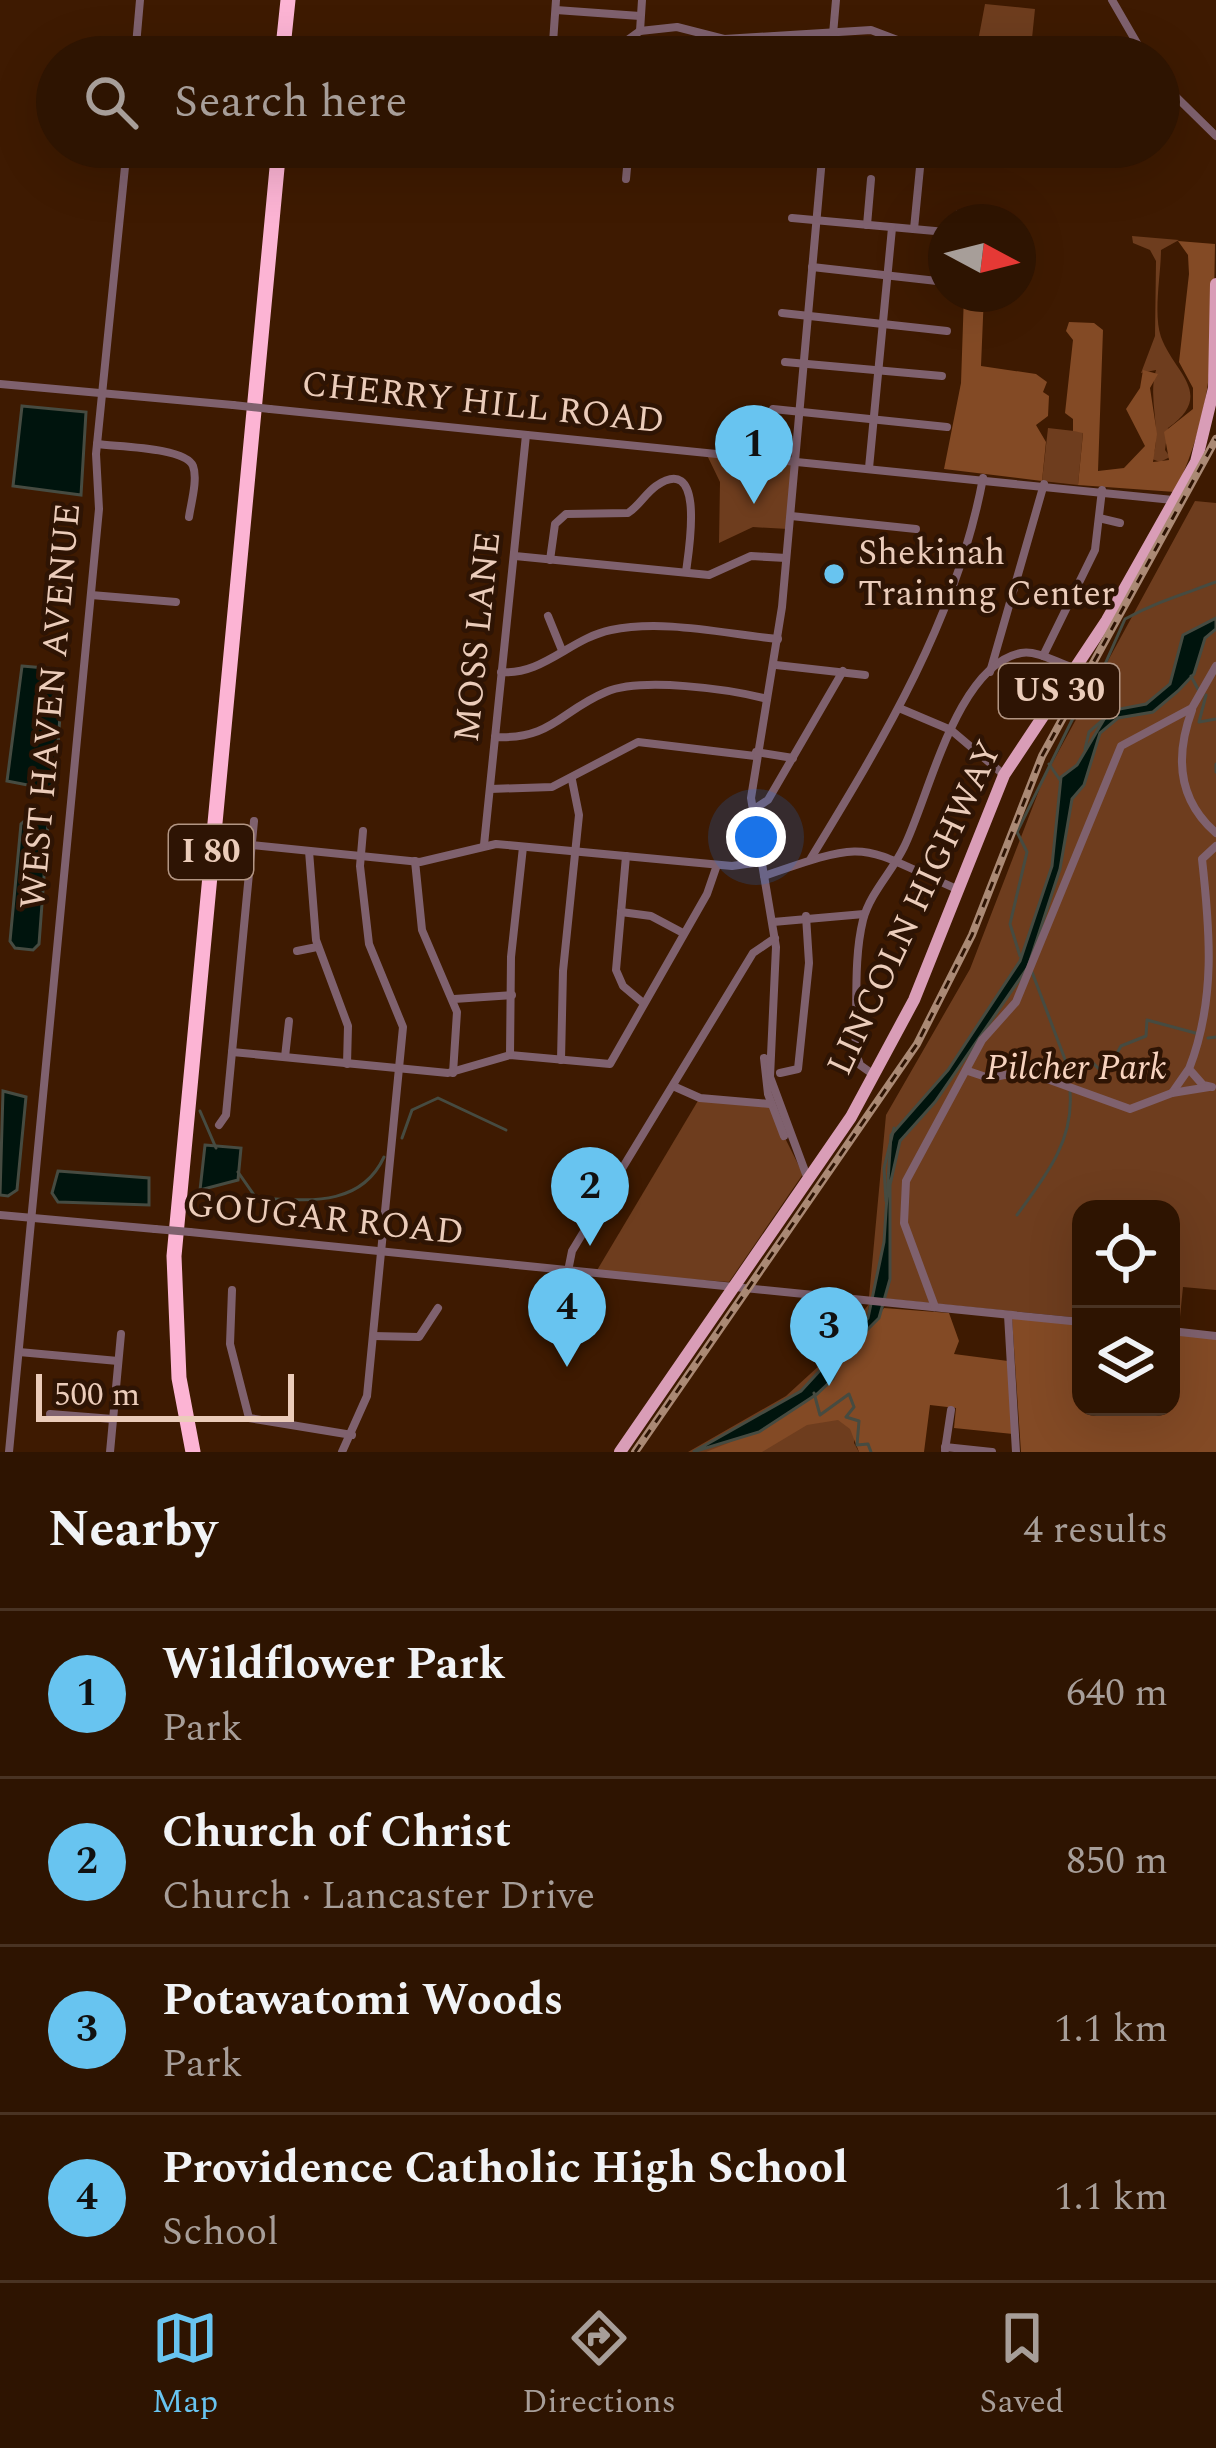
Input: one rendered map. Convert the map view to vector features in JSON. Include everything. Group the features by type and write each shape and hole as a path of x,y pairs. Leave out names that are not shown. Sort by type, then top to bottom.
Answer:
{"highway":[{"path":"287,36 290,0"},
{"name":"I 80","path":"183,1452 169,1358 169,1256 275,168"},
{"name":"I 80","path":"193,1452 178,1378 174,1256 275,168"}],"main road":[{"name":"LINCOLN HIGHWAY","path":"736,1286 875,1075 914,1000 1004,775 1075,669 1196,462 1211,411 1216,284"},
{"name":"LINCOLN HIGHWAY","path":"736,1286 808,1177"},
{"name":"US 30","path":"616,1452 736,1286"}],"street":[{"path":"137,36 140,0"},
{"path":"640,31 642,0"},
{"path":"834,36 836,0"},
{"path":"1112,0 1132,36"},
{"path":"554,36 556,5 640,16"},
{"path":"633,36 640,31 686,28 714,36"},
{"path":"771,36 834,32 887,36"},
{"path":"1180,101 1216,136"},
{"name":"WEST HAVEN AVENUE","path":"9,1452 99,508 97,445 126,168"},
{"path":"626,179 627,168"},
{"path":"808,1177 773,1103 769,1061 775,938 751,811 756,754 776,665 822,168"},
{"path":"914,230 920,168"},
{"path":"867,225 871,179"},
{"path":"792,218 928,231"},
{"path":"869,468 892,228"},
{"path":"812,267 928,280"},
{"path":"782,313 947,331"},
{"path":"785,362 942,376"},
{"name":"CHERRY HILL ROAD","path":"0,384 1175,500"},
{"path":"773,409 946,427"},
{"name":"MOSS LANE","path":"484,845 526,435"},
{"path":"97,445 173,452 188,459 194,472 189,517"},
{"path":"812,858 899,708 954,586 983,478"},
{"path":"550,560 555,524 566,514 628,513 658,484 671,482 684,487 692,501 686,572"},
{"path":"875,1075 860,1064 855,1050 864,914 897,860 951,730 990,672 1044,484"},
{"path":"1043,656 1095,550 1102,490"},
{"path":"790,516 916,529"},
{"path":"1100,518 1120,523"},
{"path":"515,556 716,573 752,556 786,558"},
{"path":"91,595 176,602"},
{"path":"548,616 561,648"},
{"path":"501,672 525,673 561,648 591,635 639,626 778,639"},
{"path":"990,672 1016,654 1043,656 1075,669"},
{"path":"776,665 865,675"},
{"path":"1216,666 1192,708 1180,750 1182,785 1198,816 1216,833"},
{"path":"751,811 769,800 843,671"},
{"path":"495,737 543,733 595,698 632,685 767,699"},
{"path":"899,708 951,730 1004,775"},
{"path":"935,1307 904,1223 902,1193 982,1040 1016,1002 1121,746 1192,708"},
{"path":"490,789 529,791 572,779 638,742 793,758"},
{"path":"561,1060 579,803 572,779"},
{"path":"219,1125 226,1115 254,821"},
{"path":"342,1452 367,1396 403,1021 369,944 363,831"},
{"path":"252,845 415,861 484,845 717,865 761,862"},
{"path":"1172,1093 1189,1070 1204,1030 1211,980 1202,859 1216,846"},
{"path":"510,1054 523,847"},
{"path":"764,876 859,847 959,890"},
{"path":"308,851 317,947 348,1026 347,1064"},
{"path":"626,856 616,970 623,986 642,1002"},
{"path":"415,861 422,931 454,999 458,1024 453,1073"},
{"path":"232,1052 453,1073 510,1054 610,1064 707,894 717,865"},
{"path":"621,911 651,916 683,933"},
{"path":"773,922 864,914"},
{"path":"780,1073 798,1069 809,963 806,916"},
{"path":"568,1271 572,1251 753,953 775,938"},
{"path":"296,951 317,947"},
{"path":"454,999 512,994"},
{"path":"285,1057 289,1021"},
{"path":"1189,1070 1214,1087"},
{"path":"968,1071 989,1078 1025,1071 1130,1109 1172,1093 1214,1087"},
{"path":"673,1086 700,1098 773,1103"},
{"name":"GOUGAR ROAD","path":"0,1215 1072,1321"},
{"name":"GOUGAR ROAD","path":"736,1286 843,1297"},
{"path":"232,1290 230,1344 249,1418 352,1435"},
{"path":"373,1336 419,1336 438,1308"},
{"path":"1008,1315 1016,1452"},
{"path":"1180,1332 1216,1336"},
{"path":"110,1452 121,1334"},
{"path":"19,1352 118,1361"},
{"path":"951,1410 945,1450 992,1452"},
{"path":"50,1414 113,1419"}],"green space":[{"path":"985,4 1035,9 1032,36 979,36"},
{"path":"1132,236 1179,240 1161,250 1158,317 1161,337 1190,394 1182,416 1168,428 1165,450 1170,457 1160,462 1152,459 1156,370 1141,373 1155,336 1156,261 1150,250 1133,243"},
{"path":"1048,428 1083,432 1078,485 1042,481"},
{"path":"706,453 794,462 788,529 753,527 719,543 720,482"},
{"name":"Pilcher Park","path":"1195,501 1216,503 1216,1290 1183,1287 1180,1317 1180,1200 1072,1200 1072,1317 869,1297 886,1115 970,969 1043,780"},
{"path":"699,1099 769,1106 803,1174 729,1282 596,1272"},
{"path":"869,1304 854,1443 859,1452 688,1452 786,1396 821,1364"}],"shaded area":[{"path":"1178,241 1215,244 1210,371 1198,430 1175,492 1078,485 1083,433 1073,431 1073,419 1065,413 1073,340 1066,331 1069,322 1094,323 1103,330 1098,471 1124,468 1145,446 1126,409 1140,388 1143,370 1158,374 1150,388 1157,434 1153,462 1169,460 1164,432 1193,409 1193,388 1179,362 1189,274 1188,255"},
{"path":"963,312 983,312 981,366 1036,374 1047,382 1043,392 1049,396 1048,416 1036,425 1046,442 1042,481 944,469 961,383"},
{"path":"22,406 86,412 81,495 13,486"},
{"path":"1216,618 1216,629 1205,638 1194,674 1178,691 1153,712 1118,718 1100,733 1084,785 1072,799 1060,869 1028,967 935,1102 900,1141 890,1185 890,1279 879,1318 843,1354 833,1379 817,1394 759,1432 693,1452 801,1391 868,1318 884,1242 891,1135 948,1070 1020,961 1052,866 1061,777 1077,765 1109,711 1146,704 1170,684 1183,635"},
{"path":"22,666 57,669 63,676 55,783 48,789 7,781"},
{"path":"28,818 48,823 39,944 33,950 15,948 10,941 21,824"},
{"path":"3,1091 26,1097 17,1190 8,1196 0,1195"},
{"path":"205,1145 241,1148 238,1180 200,1190"},
{"path":"58,1171 149,1178 149,1205 58,1202 52,1193"},
{"path":"884,1308 949,1313 959,1341 954,1354 1008,1361 1013,1434 954,1428 956,1408 930,1405 924,1452 859,1452 850,1429 838,1420 807,1425 762,1452 706,1452 768,1427 817,1393"},
{"path":"1012,1318 1072,1324 1072,1416 1180,1416 1180,1335 1216,1339 1216,1452 1021,1452"}],"waterway":[{"path":"1113,708 1098,680 1125,619 1216,582"},
{"path":"1191,676 1200,693"},
{"path":"1206,695 1199,722 1216,719"},
{"path":"1020,956 1010,924 1027,852 1017,832 1079,706 1089,699 1110,705"},
{"path":"1085,749 1089,732 1104,719"},
{"path":"1049,764 1060,780"},
{"path":"1216,764 1216,772"},
{"path":"1032,972 1066,1062 1058,1072 1065,1082"},
{"path":"1106,1073 1121,1046 1146,1036 1147,1020 1199,1034"},
{"path":"1208,1038 1216,1037"},
{"path":"1068,1064 1093,1063 1104,1074"},
{"path":"1017,1215 1062,1143 1070,1092"},
{"path":"402,1138 412,1110 438,1098 506,1130"},
{"path":"200,1111 216,1148"},
{"path":"886,1201 884,1168 894,1128"},
{"path":"238,1172 256,1198 311,1200 361,1186 384,1157"},
{"path":"814,1393 820,1415 849,1394 854,1407 846,1417 859,1421 857,1445 868,1444 871,1452"}],"railway":[{"path":"635,1452 917,1044 972,935 1042,756 1216,439"}],"place":[{"name":"Wildflower Park","path":"754,504"},
{"name":"Shekinah Training Center","path":"834,574"},
{"name":"Church of Christ","path":"590,1246"},
{"name":"Providence Catholic High School","path":"567,1367"},
{"name":"Potawatomi Woods","path":"829,1386"}]}
